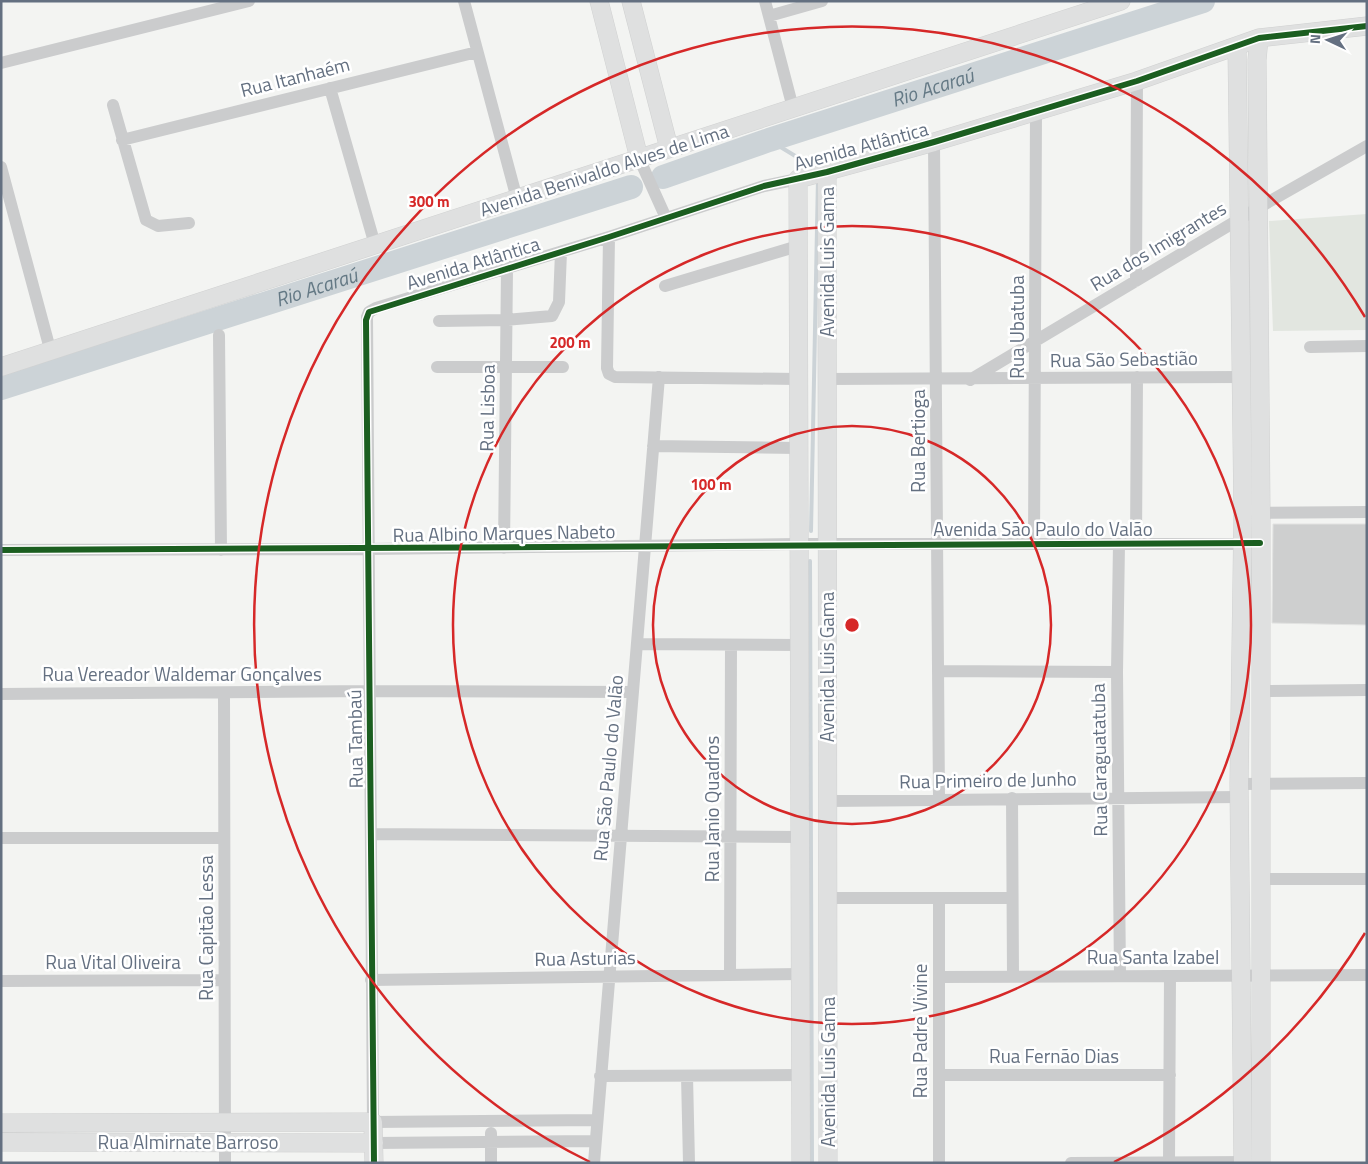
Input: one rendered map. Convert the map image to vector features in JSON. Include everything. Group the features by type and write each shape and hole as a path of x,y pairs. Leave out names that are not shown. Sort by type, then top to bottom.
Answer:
{"street":[{"path":"1,63 249,1"},
{"path":"464,1 517,199"},
{"path":"599,1 642,163 666,218"},
{"path":"631,1 669,148"},
{"path":"765,1 793,108"},
{"path":"769,16 822,1"},
{"name":"Avenida Benivaldo Alves de Lima","path":"1,367 50,349 517,199 642,163 669,148 1096,5 1121,1"},
{"name":"Avenida Atlântica","path":"368,314 376,308 610,237 764,186 828,172 934,142 1137,81 1260,38 1367,26"},
{"path":"1243,1162 1239,790 1243,544 1252,513 1258,208 1257,60 1260,38"},
{"path":"1071,1163 1261,1162 1260,544 1252,513 1241,377 1237,46"},
{"name":"Rua Itanhaém","path":"122,140 477,52"},
{"path":"1136,281 1137,81"},
{"path":"330,88 375,246"},
{"path":"113,105 146,220 158,226 189,223"},
{"name":"Rua Ubatuba","path":"1034,543 1036,111"},
{"name":"Rua Bertioga","path":"934,142 939,799"},
{"name":"Rua dos Imigrantes","path":"970,380 1239,219 1367,146"},
{"path":"1,167 50,349"},
{"name":"Avenida Luis Gama","path":"828,172 826,544 828,1163"},
{"name":"Avenida Luis Gama","path":"798,179 801,1163"},
{"path":"610,237 607,368 609,374 615,377 798,379"},
{"path":"665,286 798,246"},
{"path":"439,321 506,320 552,316 555,314 559,302 562,252"},
{"name":"Rua Lisboa","path":"504,548 507,269"},
{"name":"Rua Tambaú","path":"368,314 367,549 374,1163"},
{"path":"219,335 221,550"},
{"path":"1310,347 1367,346"},
{"path":"437,367 563,367"},
{"name":"Rua São Paulo do Valão","path":"594,1163 659,377"},
{"path":"1136,544 1138,377"},
{"name":"Rua São Sebastião","path":"827,380 1241,377"},
{"path":"653,446 798,448"},
{"path":"1252,513 1367,512"},
{"name":"Rua Albino Marques Nabeto","path":"1,550 367,549 826,544"},
{"name":"Avenida São Paulo do Valão","path":"826,544 1260,544"},
{"name":"Rua Caraguatatuba","path":"1118,544 1117,672 1120,976"},
{"path":"636,644 799,645"},
{"name":"Rua Janio Quadros","path":"730,974 731,645"},
{"path":"938,671 1117,672"},
{"path":"1260,691 1367,690"},
{"name":"Rua Vereador Waldemar Gonçalves","path":"1,694 369,691 632,692"},
{"name":"Rua Capitão Lessa","path":"224,693 225,1163"},
{"name":"Rua Primeiro de Junho","path":"827,801 1118,798 1239,790 1260,784 1367,783"},
{"path":"1012,798 1013,976"},
{"path":"371,834 537,834 621,837 800,838"},
{"path":"1,838 224,838"},
{"path":"1260,879 1367,879"},
{"path":"827,898 1012,898"},
{"name":"Rua Padre Vivine","path":"939,899 939,1163"},
{"name":"Rua Asturias","path":"371,980 801,974"},
{"name":"Rua Santa Izabel","path":"939,977 1367,975"},
{"path":"1169,1162 1170,976"},
{"name":"Rua Vital Oliveira","path":"1,981 224,980"},
{"path":"600,1076 801,1075"},
{"name":"Rua Fernão Dias","path":"939,1075 1170,1075"},
{"path":"687,1076 689,1163"},
{"path":"373,1122 597,1120"},
{"name":"Rua Almirnate Barroso","path":"1,1123 373,1122"},
{"path":"491,1163 492,1122"},
{"path":"374,1143 595,1141"},
{"name":"Rua Almirnate Barroso","path":"1,1142 374,1143"}],"shaded area":[{"path":"1367,214 1367,330 1273,331 1269,221"}],"building":[{"path":"1273,524 1367,524 1367,625 1272,623"}],"waterway":[{"name":"Rio Acaraú","path":"663,177 769,140 1203,1"},
{"path":"769,140 815,168"},
{"path":"811,531 818,178"},
{"name":"Rio Acaraú","path":"1,388 631,187"},
{"path":"810,561 812,1163"}],"cycle path":[{"path":"374,1163 366,320 369,312 764,186 827,172 934,142 1137,81 1259,38 1367,26"},
{"path":"1,550 1260,543"}]}
